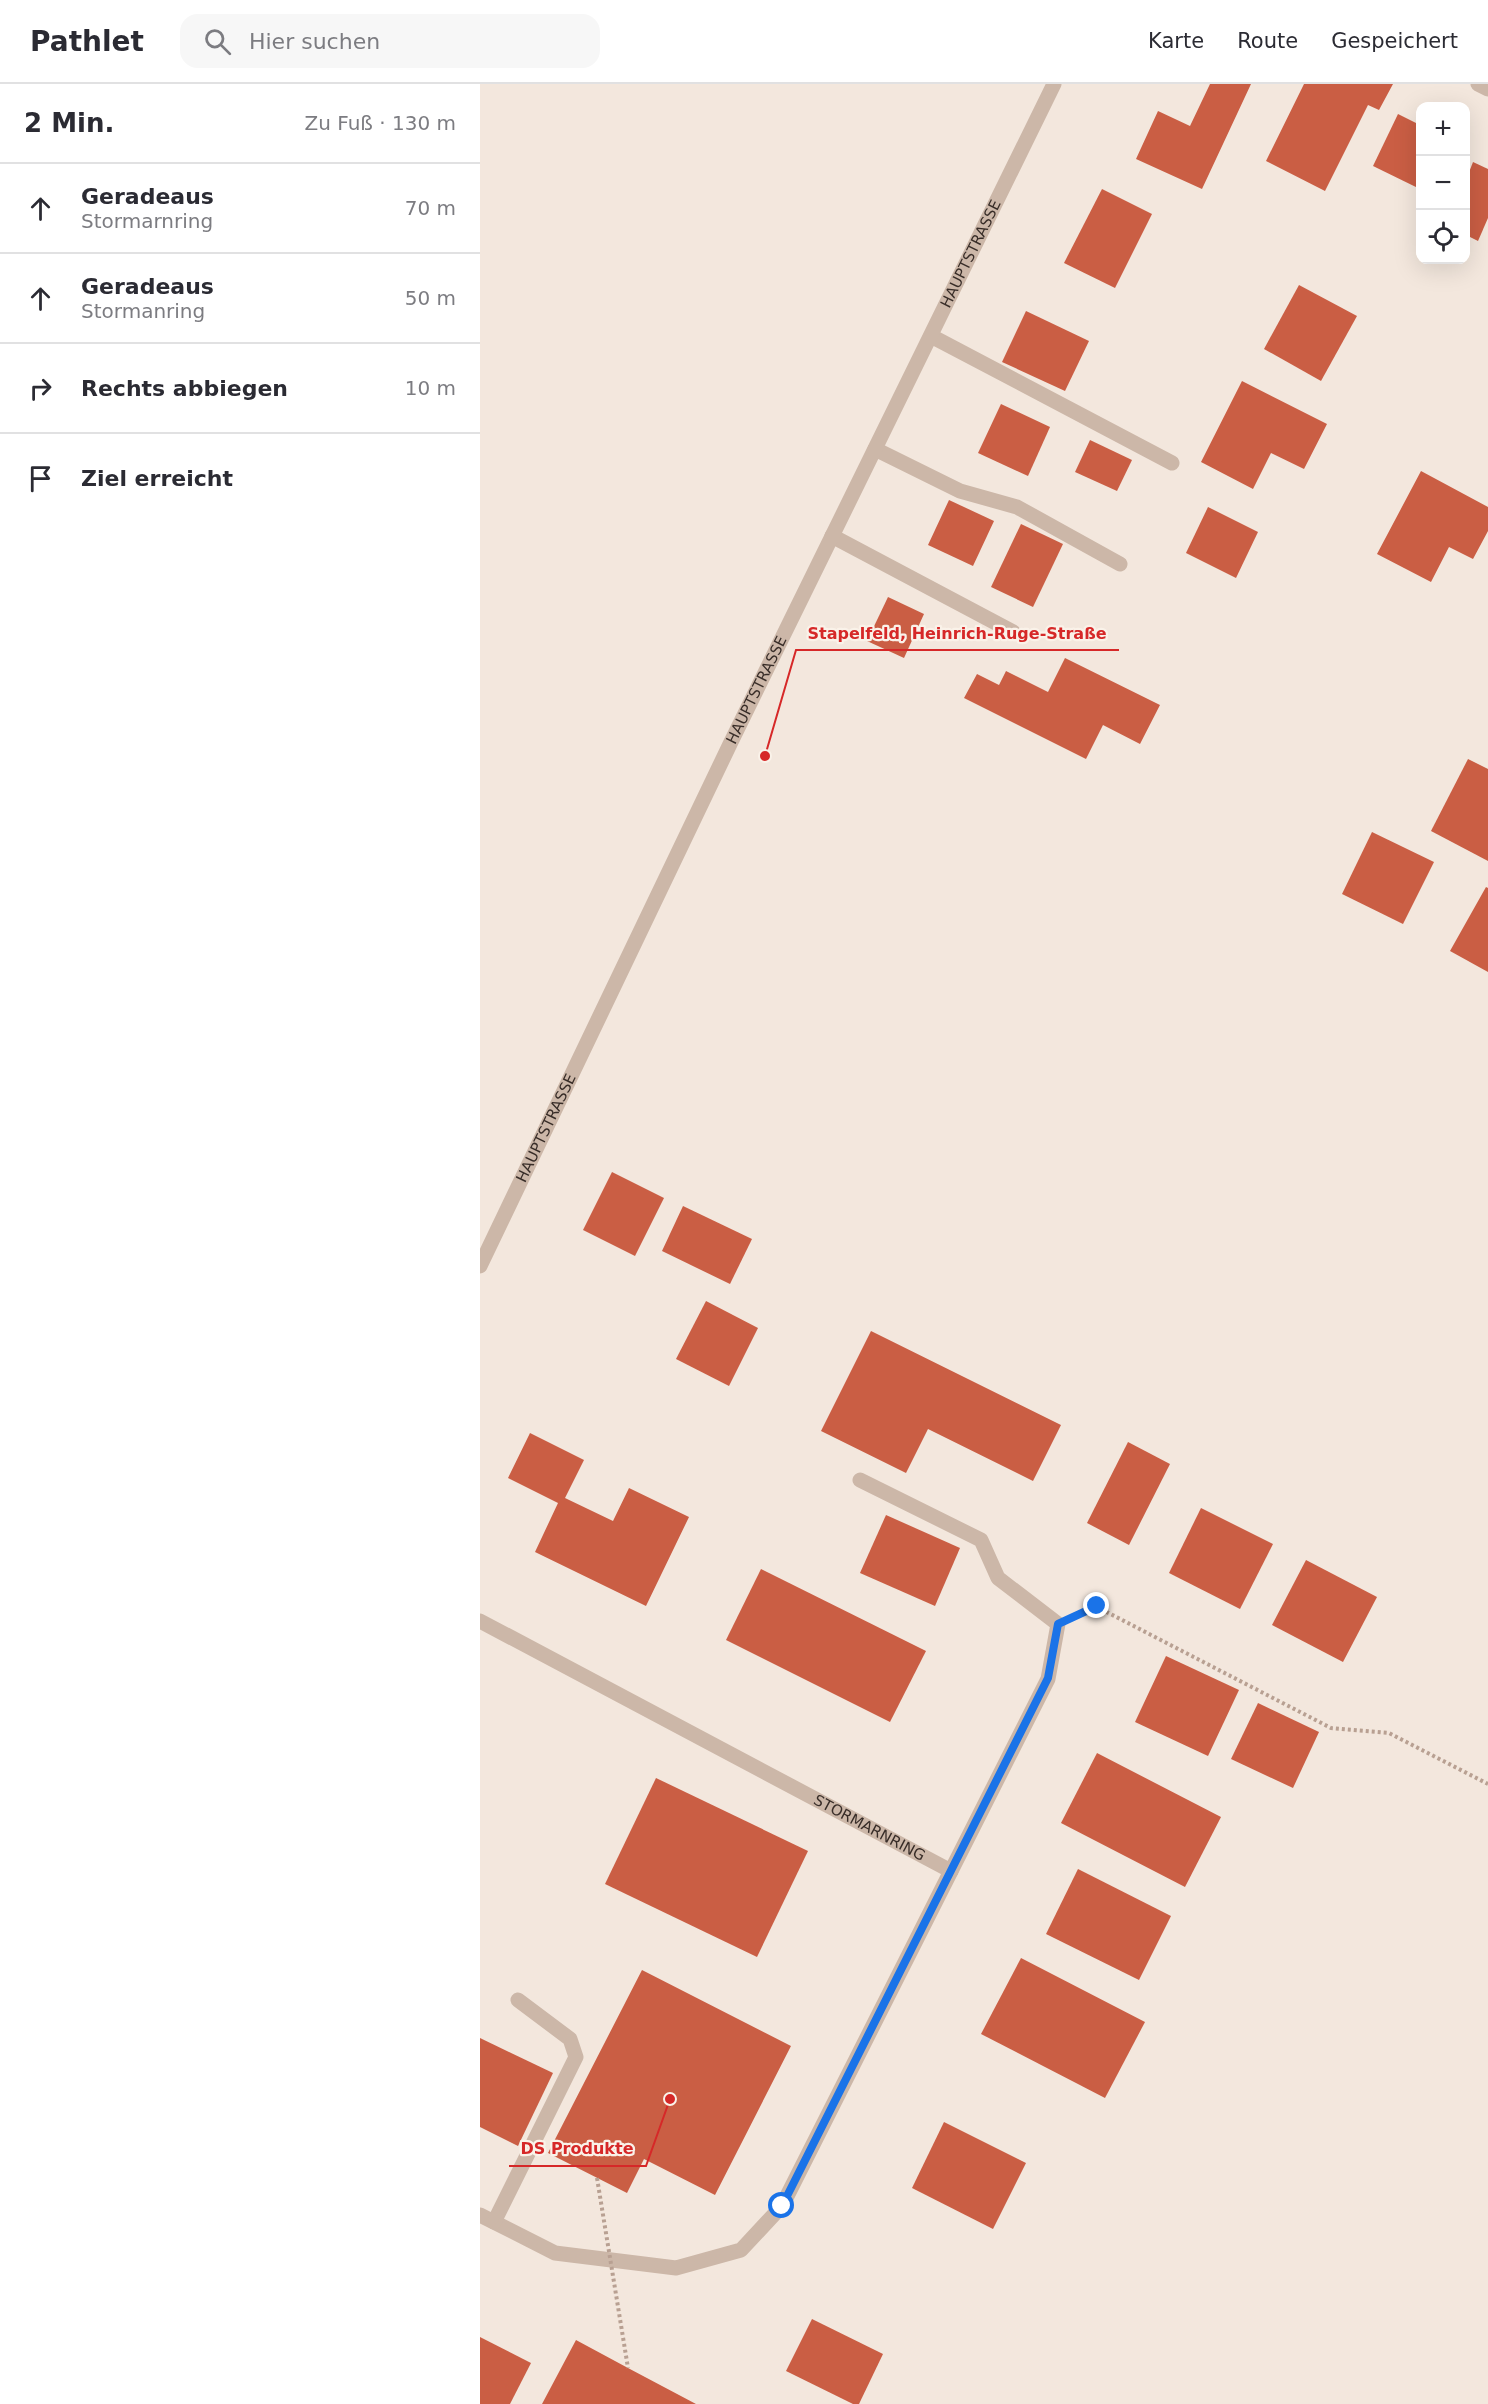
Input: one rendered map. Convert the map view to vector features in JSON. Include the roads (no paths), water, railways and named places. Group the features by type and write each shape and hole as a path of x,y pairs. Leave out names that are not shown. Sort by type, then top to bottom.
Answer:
{"street":[{"name":"HAUPTSTRASSE","path":"480,1266 832,536 1054,84"},
{"path":"1478,84 1488,89"},
{"path":"931,336 1172,463"},
{"path":"875,449 960,490 1017,507 1120,564"},
{"path":"832,536 1014,632"},
{"path":"518,2000 570,2039 576,2057 487,2218 555,2253 676,2268 741,2250 782,2206 1048,1678 1058,1624 998,1578 981,1540 860,1480"},
{"name":"STORMARNRING","path":"480,1621 951,1871"}],"place":[{"name":"Stapelfeld, Heinrich-Ruge-Straße","path":"765,756"},
{"name":"DS Produkte","path":"670,2099"}]}
